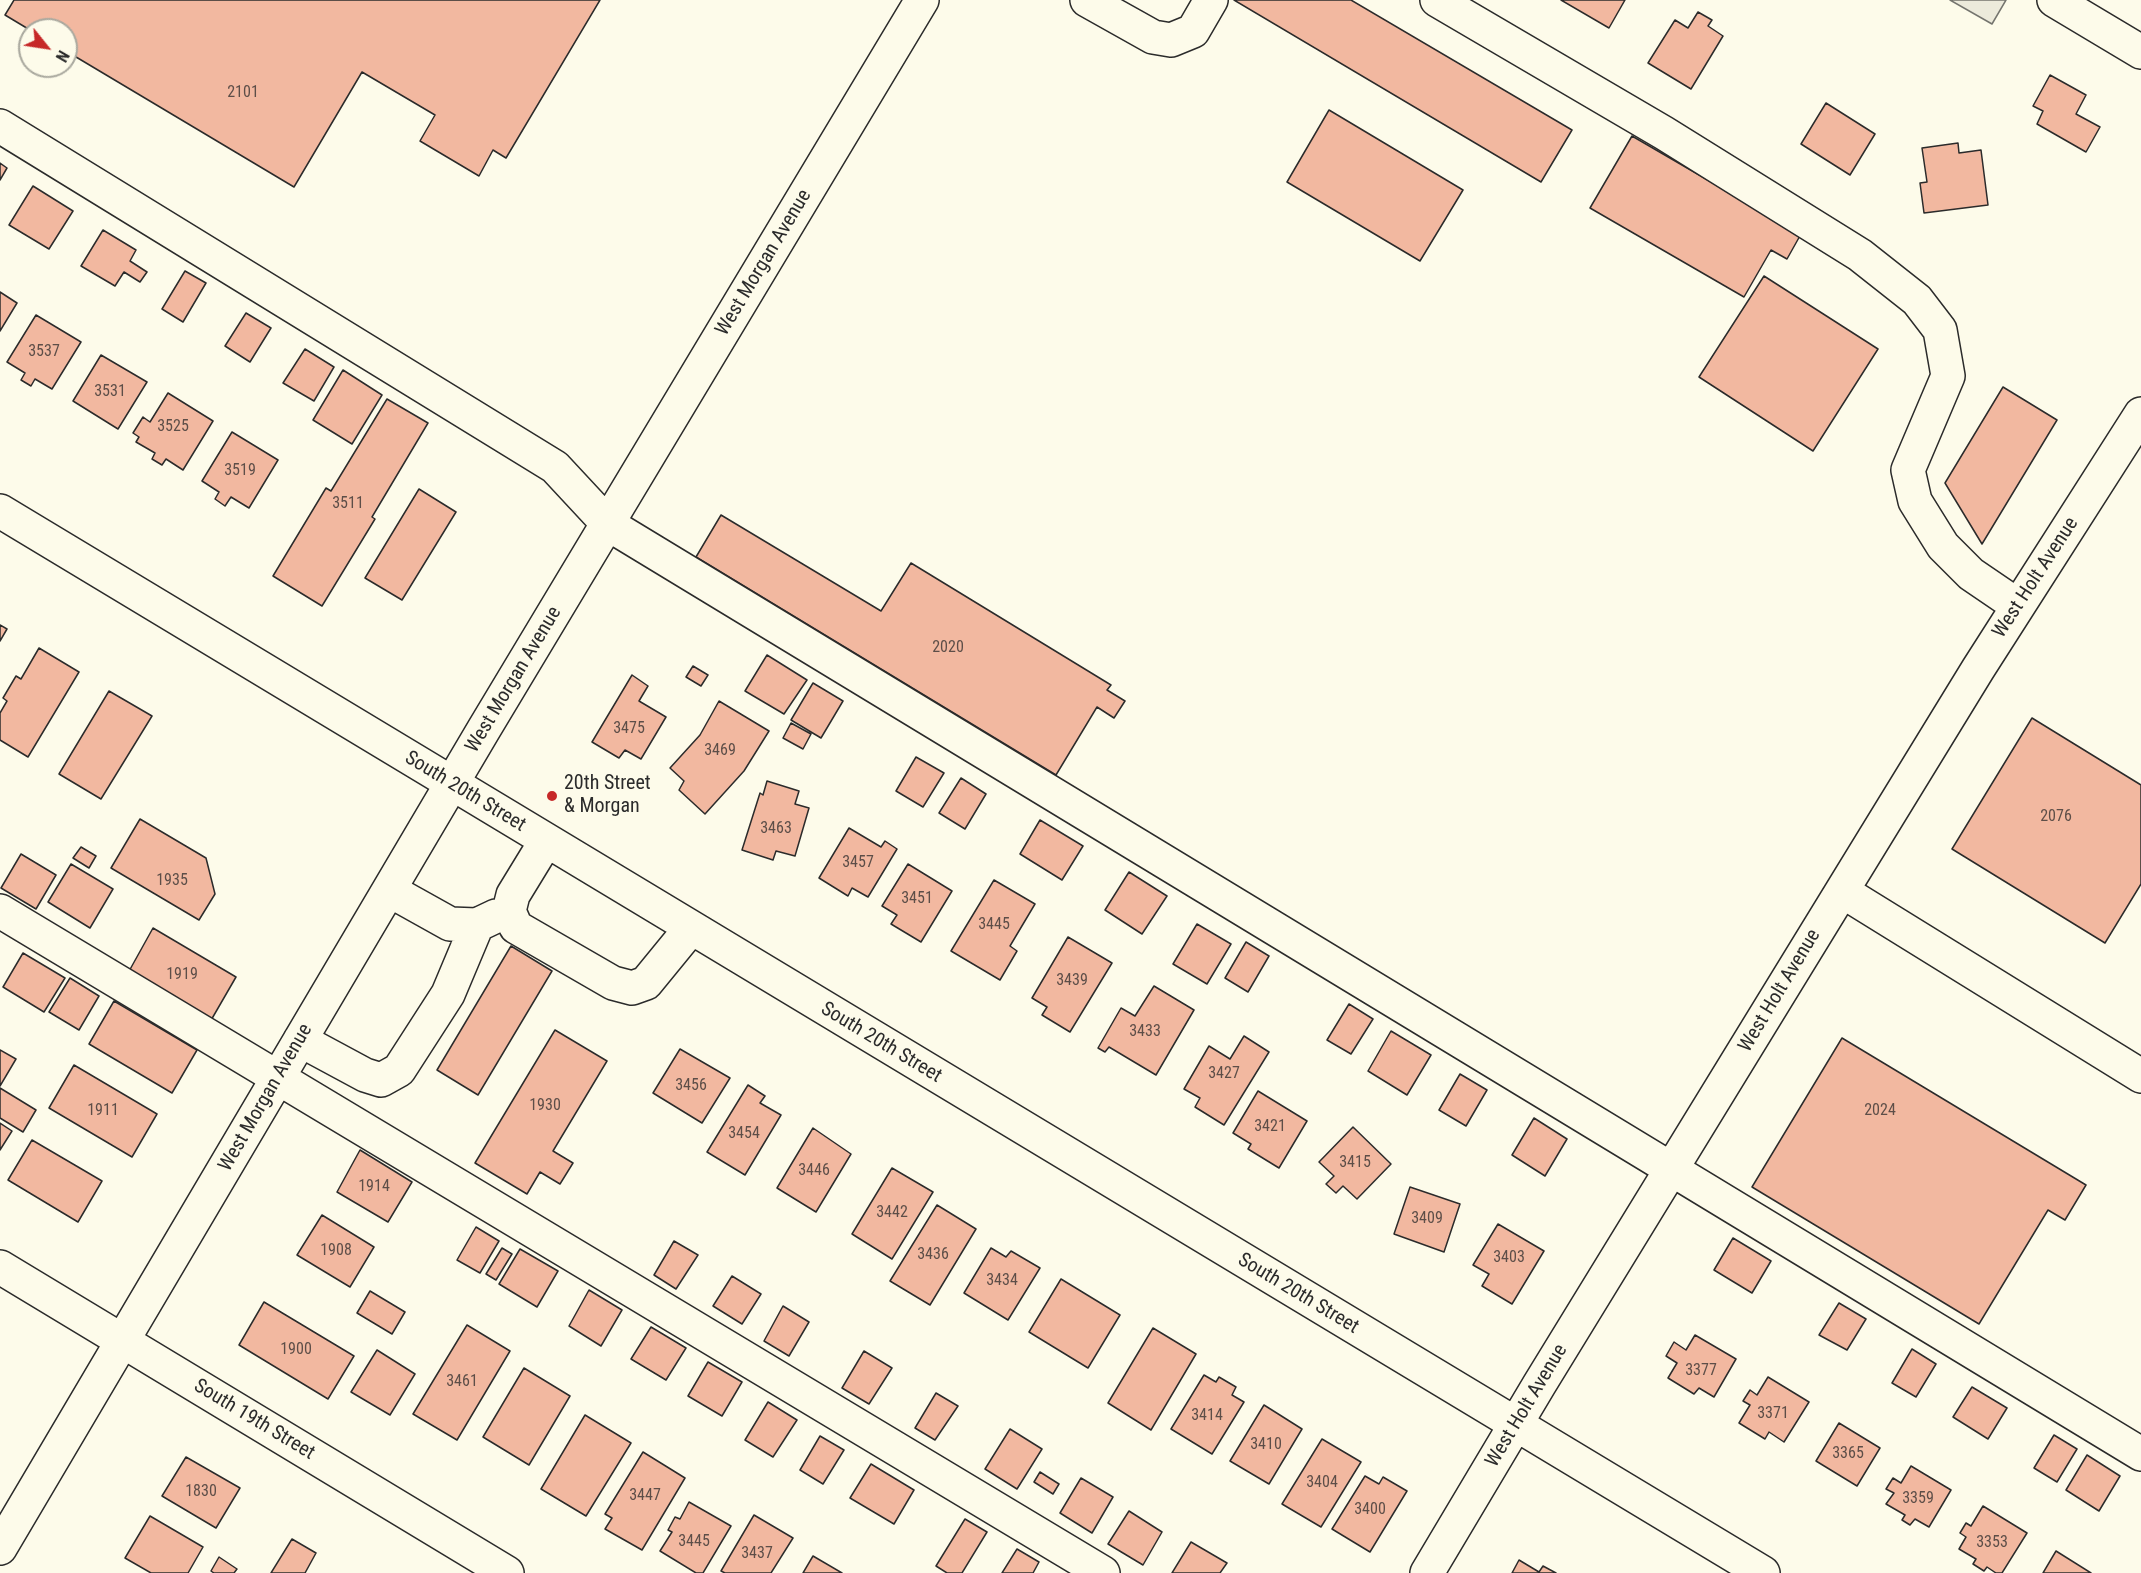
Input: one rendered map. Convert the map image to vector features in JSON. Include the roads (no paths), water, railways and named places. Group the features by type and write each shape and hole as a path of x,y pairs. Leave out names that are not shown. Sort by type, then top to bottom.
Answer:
{"street":[{"name":"West Morgan Avenue","path":"0,1548 452,784 922,0"},
{"path":"1087,0 1154,36 1171,40 1193,31 1211,0"},
{"path":"1437,0 1664,133 1820,230 1860,255 1917,300 1940,330 1948,376 1908,470 1915,501 1943,546 1971,574 2018,606"},
{"path":"2054,0 2141,52"},
{"path":"0,126 555,467 608,524 2141,1454"},
{"name":"West Holt Avenue","path":"1427,1573 1842,891 2018,606 2141,414"},
{"name":"South 20th Street","path":"0,511 1763,1573"},
{"path":"546,841 513,895 509,911 516,927 613,983 632,988 646,983 691,928"},
{"path":"389,890 450,924 477,925 509,911"},
{"path":"1842,891 2141,1076"},
{"path":"0,911 1102,1573"},
{"path":"300,1040 365,1075 381,1080 399,1070 448,994 477,925"},
{"name":"South 19th Street","path":"0,1267 507,1573"}],"place":[{"name":"20th Street & Morgan","path":"552,796"}]}
